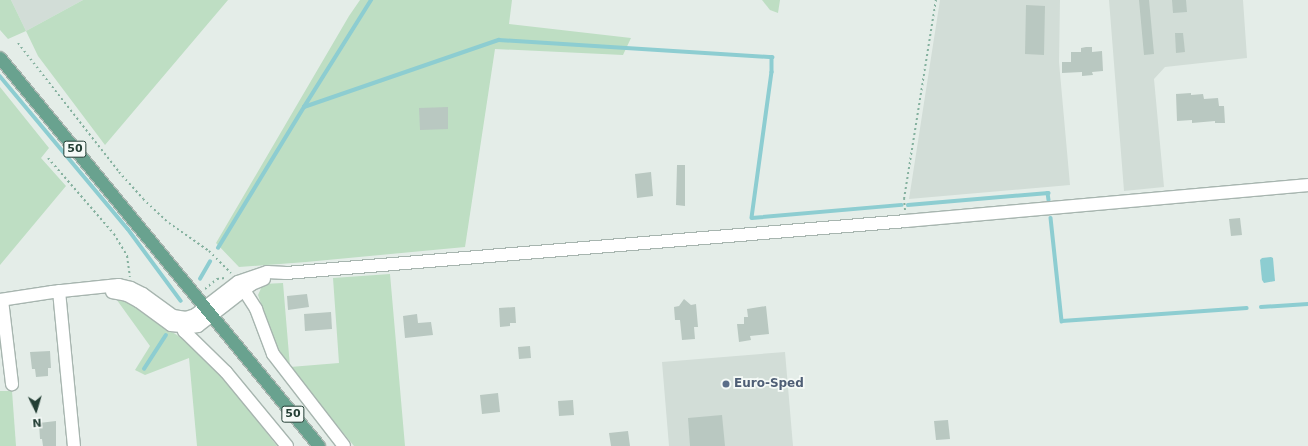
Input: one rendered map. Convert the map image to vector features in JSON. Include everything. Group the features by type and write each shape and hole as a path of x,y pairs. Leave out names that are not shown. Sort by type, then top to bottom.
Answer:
{"main road":[{"name":"50","path":"0,58 319,446"}],"street":[{"path":"12,384 1,300 59,291 104,291 127,295 167,323 182,323 198,326 208,311 239,282 258,281 286,273 906,221 1308,185"},
{"path":"239,282 256,309 273,354 344,446"},
{"path":"81,290 115,284 131,288 143,294 173,316 182,323 226,372 287,446"},
{"path":"59,291 74,446"}],"path":[{"path":"906,221 904,200 936,0"},
{"path":"18,43 119,172 143,199 169,222 209,251 239,282"},
{"path":"48,158 120,243 128,260 131,288"},
{"path":"202,291 217,279 239,282"}],"shaded area":[{"path":"11,0 83,0 26,31"},
{"path":"940,0 1060,0 1059,62 1070,185 909,199"},
{"path":"1109,0 1243,0 1247,58 1165,67 1154,79 1164,187 1124,191"},
{"name":"Euro-Sped","path":"785,352 793,446 669,446 662,362"}],"green space":[{"path":"0,0 11,0 26,31 8,39 0,30"},
{"path":"83,0 228,0 105,145 38,56 26,31"},
{"path":"360,0 512,0 509,24 631,38 623,55 495,49 465,247 239,267 216,243 349,16"},
{"path":"762,0 780,0 778,13 770,10"},
{"path":"0,87 49,148 41,158 66,186 0,265"},
{"path":"390,274 405,446 354,446 290,368 274,341 258,295 263,284 283,283 290,367 339,363 333,278"},
{"path":"114,296 125,298 160,325 177,335 214,365 277,446 197,446 189,358 145,375 135,370 150,346"},
{"path":"0,391 12,391 16,446 0,446"}],"water":[{"path":"1262,258 1273,258 1275,281 1264,283 1262,280 1260,260"}],"building":[{"path":"1139,0 1149,0 1154,54 1144,55"},
{"path":"1172,0 1186,0 1187,12 1173,13"},
{"path":"1026,5 1045,6 1044,55 1025,54"},
{"path":"1175,33 1183,33 1185,52 1176,53"},
{"path":"1092,47 1092,52 1102,51 1103,71 1092,72 1093,75 1082,76 1082,72 1062,73 1062,62 1071,62 1071,52 1081,52 1081,48"},
{"path":"1191,93 1191,95 1203,94 1204,99 1218,98 1219,106 1224,106 1225,123 1215,123 1215,121 1192,123 1192,120 1177,121 1176,94"},
{"path":"448,107 448,129 420,130 419,108"},
{"path":"677,165 685,165 685,206 676,205"},
{"path":"651,172 653,196 637,198 635,174"},
{"path":"1240,218 1242,235 1231,236 1229,219"},
{"path":"307,294 309,307 288,310 287,296"},
{"path":"684,299 691,305 696,304 698,327 694,327 695,339 682,340 680,320 675,320 674,307 679,306"},
{"path":"766,306 769,334 750,336 751,340 739,342 737,324 744,324 744,317 748,317 747,309"},
{"path":"515,307 516,323 510,323 510,326 500,327 499,308"},
{"path":"331,312 332,329 305,331 304,314"},
{"path":"417,314 418,323 431,322 433,335 405,338 403,316"},
{"path":"530,346 531,358 519,359 518,347"},
{"path":"50,351 51,368 48,368 48,376 36,377 35,369 32,369 30,352"},
{"path":"498,393 500,412 482,414 480,395"},
{"path":"573,400 574,415 559,416 558,401"},
{"path":"722,415 725,446 690,446 688,418"},
{"path":"948,420 950,439 936,440 934,421"},
{"path":"56,421 56,446 43,446 42,439 40,439 39,423"},
{"path":"628,431 630,446 611,446 609,433"}],"waterway":[{"path":"304,107 371,0"},
{"path":"218,248 304,107 499,40 772,57 772,72 752,218 901,205"},
{"path":"0,76 128,229 181,301"},
{"path":"908,205 1048,193 1049,200"},
{"path":"1051,218 1062,321 1247,308"},
{"path":"200,279 210,262"},
{"path":"1261,307 1308,304"},
{"path":"144,369 166,335"}],"place":[{"name":"Euro-Sped","path":"726,384"}]}
